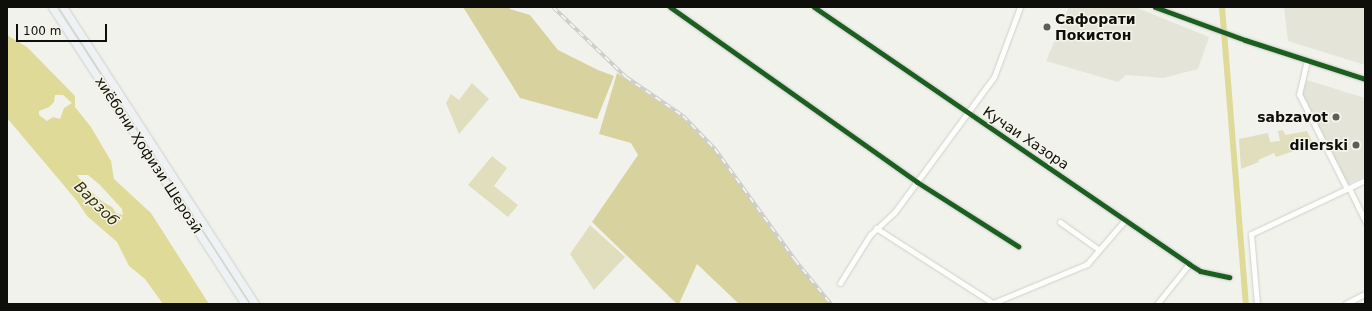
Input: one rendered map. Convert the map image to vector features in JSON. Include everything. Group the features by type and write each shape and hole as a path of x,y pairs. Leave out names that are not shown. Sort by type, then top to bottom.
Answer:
{"main road":[{"name":"хиёбони Ҳофизи Шерозӣ","path":"52,7 245,304"},
{"name":"хиёбони Ҳофизи Шерозӣ","path":"63,7 255,304"}],"street":[{"path":"670,7 917,182 1018,246"},
{"name":"Кучаи Хазора","path":"814,7 967,114 1189,264 1200,271 1229,277"},
{"path":"840,283 876,228 894,213 994,77 1020,7"},
{"path":"1155,7 1245,40 1365,79"},
{"path":"1307,60 1299,94 1365,220"},
{"path":"1257,304 1251,234 1365,180"},
{"path":"876,228 993,304 1087,264 1098,249 1125,220"},
{"path":"1060,222 1098,249"},
{"path":"1157,304 1189,264"},
{"path":"1345,304 1365,294"}],"shaded area":[{"path":"463,7 509,7 510,9 530,15 558,50 598,70 614,76 597,119 520,98"},
{"path":"1069,7 1135,7 1209,37 1198,69 1163,78 1126,75 1118,82 1046,61"},
{"path":"1284,7 1365,7 1365,65 1288,41"},
{"path":"617,73 683,118 715,151 794,261 830,304 739,304 697,264 679,304 677,304 592,222 638,155 631,143 599,134"},
{"path":"1307,80 1365,98 1365,176 1346,185 1301,92"},
{"path":"472,83 489,99 459,134 446,103 451,94 459,100"},
{"path":"1283,130 1285,135 1307,131 1312,141 1319,141 1318,143 1276,157 1274,153 1258,160 1259,162 1241,169 1239,139 1268,133 1270,142 1280,141 1278,131"},
{"path":"492,156 507,168 494,186 518,205 508,217 468,185"},
{"path":"590,225 625,257 594,290 570,254"}],"water":[{"name":"Варзоб","path":"7,35 27,47 75,96 75,107 91,127 111,161 114,179 151,213 209,304 163,304 145,279 129,266 117,242 87,216 77,201 7,118","holes":["55,95 63,95 72,103 64,108 60,119 53,117 47,121 39,115 39,111 49,107 54,102","77,175 88,175 100,185 122,209 123,215 116,213 112,207 103,202 85,186"]}],"waterway":[{"path":"1222,7 1246,304"}],"railway":[{"path":"553,7 626,77 683,116 715,149 795,260 831,304"}],"cycle path":[{"path":"670,7 917,182 1018,246"},
{"path":"814,7 1189,264 1200,271 1229,277"},
{"path":"1155,7 1245,40 1365,79"}],"place":[{"name":"Сафорати Покистон","path":"1047,27"},
{"name":"sabzavot","path":"1336,117"},
{"name":"dilerski","path":"1356,145"}]}
